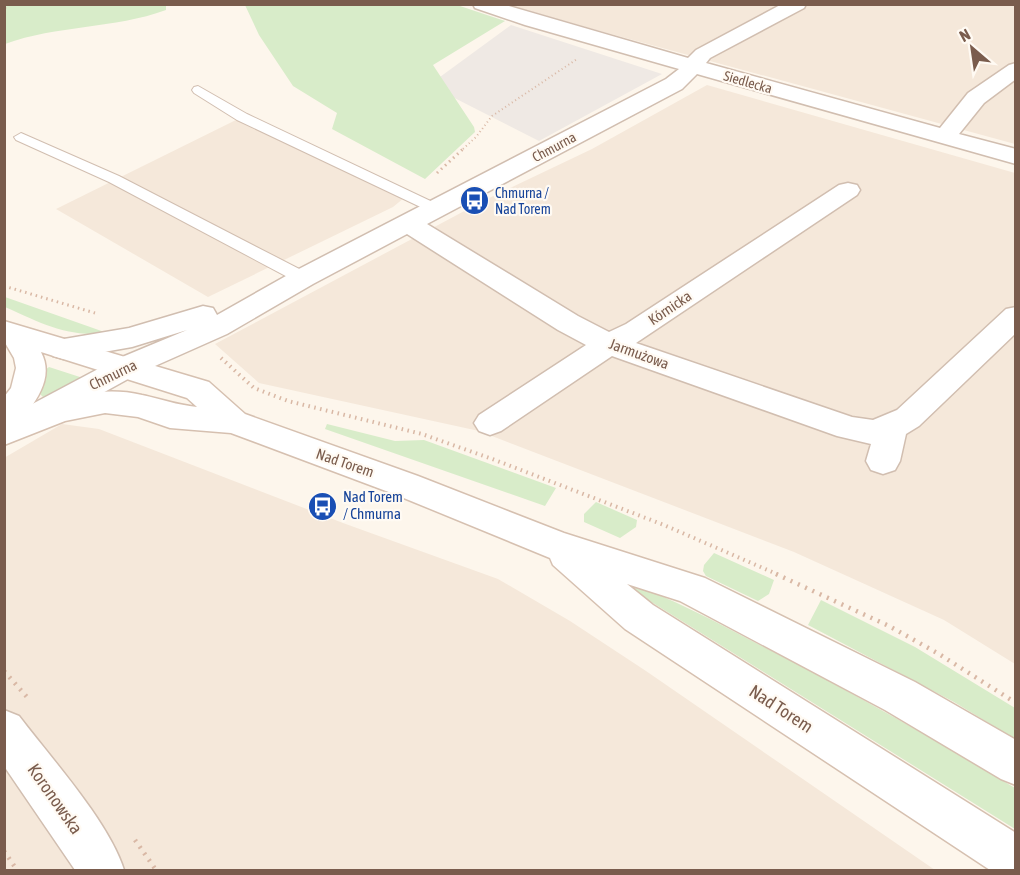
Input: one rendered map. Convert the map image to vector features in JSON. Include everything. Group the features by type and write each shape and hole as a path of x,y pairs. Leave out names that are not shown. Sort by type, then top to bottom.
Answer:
{"street":[{"name":"Siedlecka","path":"482,4 532,21 1016,157"},
{"name":"Chmurna","path":"10,426 126,367 190,341 271,299 303,278 674,84 682,79 703,54 797,4"},
{"path":"945,137 976,99 1016,69"},
{"name":"Kórnicka","path":"490,423 609,344 636,331 848,190"},
{"name":"Jarmużowa","path":"408,223 568,323 609,344 829,422 873,432 891,427 908,418 1016,316"},
{"name":"Chmurna","path":"64,349 132,338 177,325 303,278"},
{"path":"10,332 126,367"},
{"path":"10,332 28,350 32,363 31,379 10,426"},
{"name":"Nad Torem","path":"126,367 198,390 234,422"},
{"name":"Nad Torem","path":"10,426 59,411 105,402 141,406 170,417 234,422 406,485 555,545 692,589 900,696 1016,764"},
{"path":"883,461 891,427"},
{"name":"Nad Torem","path":"555,545 639,617 1016,860"},
{"name":"Koronowska","path":"4,730 79,833 101,870"}],"lane":[{"path":"198,90 242,117 436,209"},
{"path":"21,137 114,179 303,278"}],"path":[{"path":"4,12 7,4"},
{"path":"4,285 104,315"},
{"path":"216,353 254,388 288,401 422,434 506,464 664,525 832,598 939,654 1016,703"},
{"path":"4,851 17,870"}],"shaded area":[{"path":"509,5 1015,5 1015,144 589,28"},
{"path":"511,25 662,74 539,141 429,85"},
{"path":"707,85 1015,173 1015,664 944,620 794,552 479,431 259,383 215,344 485,200 592,149"},
{"path":"242,117 404,198 393,207 208,297 56,209"},
{"path":"62,424 99,429 343,523 498,579 570,621 646,671 935,870 5,870 4,458"}],"green space":[{"path":"5,4 166,4 166,10 126,21 45,33 5,44"},
{"path":"245,5 457,5 505,21 433,65 474,127 475,132 425,179 332,129 337,113 293,86 259,35"},
{"path":"5,297 110,334 80,333 55,328 5,307"},
{"path":"49,367 83,378 82,381 43,397 40,394 45,370"},
{"path":"327,424 395,441 424,440 556,488 545,506 325,429"},
{"path":"596,502 637,520 636,527 620,538 584,522 584,514"},
{"path":"714,553 774,580 769,594 758,601 706,576 703,571 704,565"},
{"path":"627,583 693,610 789,660 887,713 1015,788 1015,829 637,593 628,587"},
{"path":"821,600 915,647 1015,708 1015,739 954,702 808,625"}],"place":[{"name":"Chmurna / Nad Torem","path":"474,201"},
{"name":"Nad Torem / Chmurna","path":"322,506"}]}
